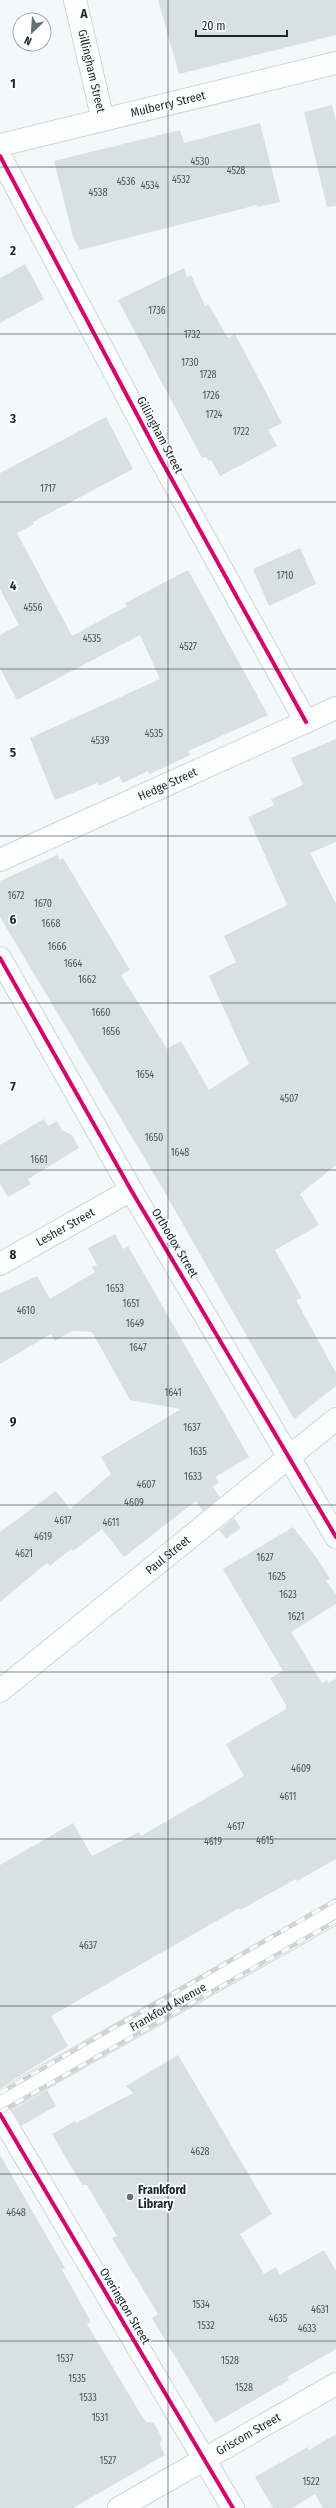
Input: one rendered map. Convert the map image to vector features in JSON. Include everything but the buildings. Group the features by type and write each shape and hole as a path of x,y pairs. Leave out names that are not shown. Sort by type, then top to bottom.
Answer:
{"street":[{"name":"Gillingham Street","path":"75,0 103,120"},
{"name":"Mulberry Street","path":"0,145 336,63"},
{"name":"Gillingham Street","path":"0,156 160,458 306,722"},
{"name":"Hedge Street","path":"0,860 336,708"},
{"name":"Orthodox Street","path":"0,958 131,1190 290,1456 336,1537"},
{"name":"Lesher Street","path":"0,1264 131,1190"},
{"name":"Paul Street","path":"0,1691 336,1419"},
{"name":"Frankford Avenue","path":"0,2102 336,1912"},
{"name":"Overington Street","path":"0,2114 233,2508"},
{"name":"Griscom Street","path":"120,2508 336,2384"}],"railway":[{"path":"0,2093 336,1900"},
{"path":"0,2112 336,1921"}],"cycle path":[{"path":"0,156 160,458 306,722"},
{"path":"0,958 131,1190 336,1537"},
{"path":"0,2114 233,2508"}],"place":[{"name":"Frankford Library","path":"130,2197"}]}
